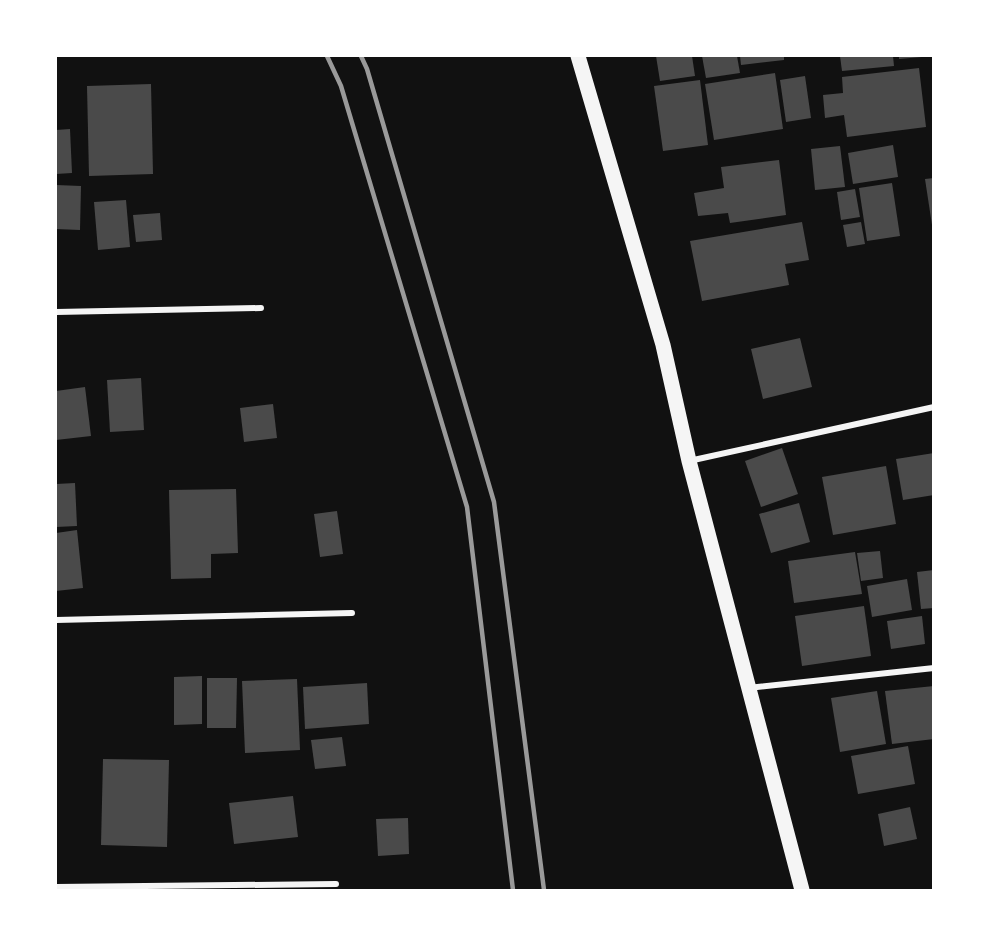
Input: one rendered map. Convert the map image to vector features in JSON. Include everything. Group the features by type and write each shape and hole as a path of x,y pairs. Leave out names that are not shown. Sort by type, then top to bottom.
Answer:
{"main road":[{"path":"578,56 663,345 689,461 802,891"}],"street":[{"path":"56,312 261,308"},
{"path":"689,461 933,407"},
{"path":"56,620 352,613"},
{"path":"748,688 933,668"},
{"path":"56,887 336,884"}],"building":[{"path":"656,56 692,56 695,76 660,81"},
{"path":"702,56 737,56 740,73 706,78"},
{"path":"740,56 784,56 784,60 741,65"},
{"path":"840,56 893,56 894,66 842,71"},
{"path":"899,56 922,56 922,57 899,59"},
{"path":"919,68 926,127 847,137 844,115 825,118 823,95 843,93 842,77"},
{"path":"775,73 783,129 714,140 705,84"},
{"path":"805,76 811,118 786,122 780,80"},
{"path":"700,80 708,145 663,151 654,86"},
{"path":"151,84 153,174 89,176 87,86"},
{"path":"70,129 72,173 56,174 56,130"},
{"path":"893,145 898,177 853,184 848,153"},
{"path":"840,146 845,187 815,190 811,149"},
{"path":"779,160 786,215 730,223 728,213 698,216 694,193 724,188 721,167"},
{"path":"934,178 934,225 932,225 925,179"},
{"path":"892,183 900,236 867,241 859,188"},
{"path":"56,185 81,186 80,230 56,229"},
{"path":"855,189 860,217 841,220 837,192"},
{"path":"126,200 130,247 98,250 94,202"},
{"path":"160,213 162,240 136,242 133,215"},
{"path":"802,222 809,260 785,264 789,285 702,301 690,241"},
{"path":"861,222 865,244 847,247 843,225"},
{"path":"800,338 812,387 763,399 751,349"},
{"path":"141,378 144,430 110,432 107,380"},
{"path":"85,387 91,436 56,440 56,391"},
{"path":"273,404 277,438 244,442 240,408"},
{"path":"782,448 798,494 761,507 745,461"},
{"path":"934,453 934,495 903,500 896,459"},
{"path":"886,466 896,524 833,535 822,477"},
{"path":"75,483 77,526 56,527 56,484"},
{"path":"236,489 238,553 211,554 211,578 171,579 169,490"},
{"path":"799,503 810,542 771,553 759,514"},
{"path":"337,511 343,554 320,557 314,514"},
{"path":"77,530 83,588 56,591 56,533"},
{"path":"880,551 883,578 861,581 857,553"},
{"path":"855,552 862,594 794,603 788,561"},
{"path":"934,570 934,608 921,609 917,572"},
{"path":"907,579 912,610 872,617 867,586"},
{"path":"864,606 871,656 802,666 795,616"},
{"path":"922,616 925,644 891,649 887,621"},
{"path":"202,676 202,724 174,725 174,677"},
{"path":"207,678 237,678 236,728 207,728"},
{"path":"297,679 300,750 245,753 242,681"},
{"path":"367,683 369,724 305,729 303,687"},
{"path":"934,686 934,739 892,744 885,691"},
{"path":"877,691 886,744 840,752 831,698"},
{"path":"342,737 346,766 315,769 311,740"},
{"path":"908,746 915,784 858,794 851,756"},
{"path":"103,759 169,760 167,847 101,845"},
{"path":"293,796 298,837 234,844 229,803"},
{"path":"910,807 917,839 884,846 878,814"},
{"path":"408,818 409,854 378,856 376,819"}],"railway":[{"path":"327,56 341,86 467,507 513,890"},
{"path":"361,56 367,69 494,502 544,890"}]}
